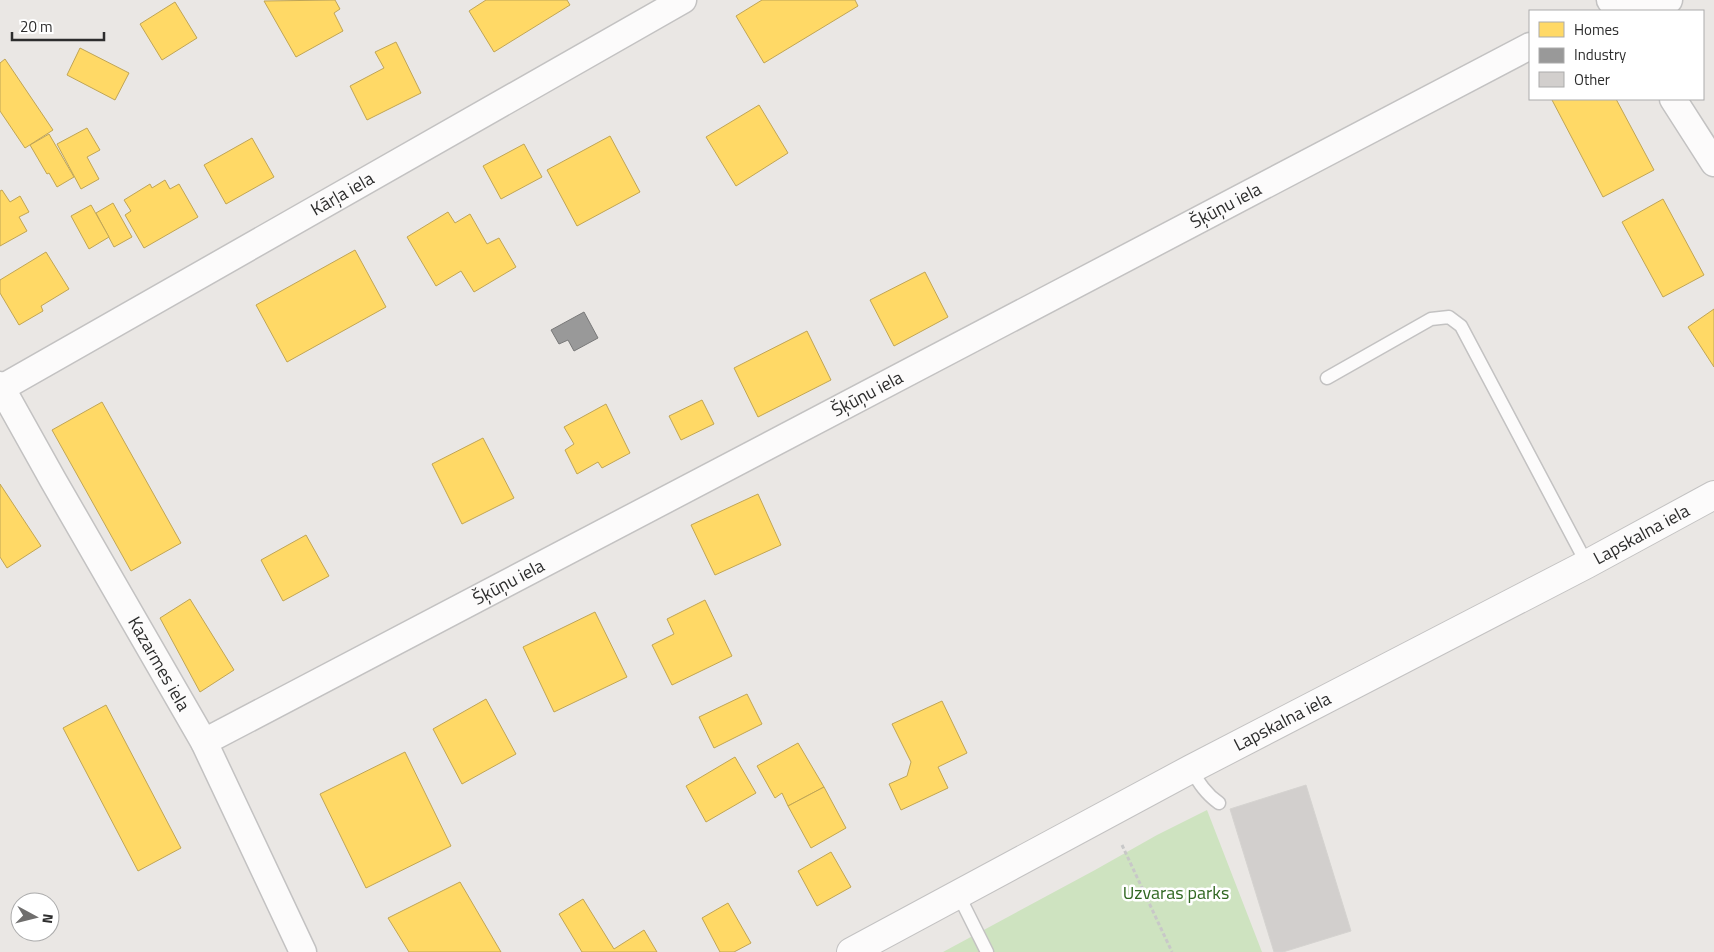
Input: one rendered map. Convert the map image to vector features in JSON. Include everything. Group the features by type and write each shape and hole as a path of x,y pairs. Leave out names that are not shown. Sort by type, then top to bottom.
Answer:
{"main road":[{"name":"Lapskalna iela","path":"851,952 1191,769 1586,564 1714,495"}],"street":[{"name":"Kārļa iela","path":"1,387 682,0"},
{"path":"1635,10 1669,0"},
{"name":"Šķūņu iela","path":"204,742 1529,47"},
{"path":"1674,100 1714,163"},
{"name":"Kazarmes iela","path":"1,387 204,742 303,952"}],"lane":[{"path":"1327,378 1431,319 1449,316 1461,326 1586,564"},
{"path":"1191,769 1210,797 1219,803"},
{"path":"958,894 987,952"}],"path":[{"path":"1122,845 1172,952"}],"green space":[{"name":"Uzvaras parks","path":"1207,810 1262,952 943,952 1157,835"}],"building: Homes":[{"path":"335,0 340,9 334,13 343,31 296,57 264,1"},
{"path":"486,0 567,0 570,5 494,52 469,11"},
{"path":"762,0 855,0 858,6 764,63 736,16"},
{"path":"175,2 197,38 162,60 140,24"},
{"path":"396,42 421,93 367,120 350,86 384,68 375,52"},
{"path":"80,48 129,73 115,100 67,75"},
{"path":"5,59 53,130 25,148 0,111 0,63"},
{"path":"1552,100 1617,100 1654,170 1603,197"},
{"path":"759,105 788,153 736,186 706,137"},
{"path":"87,128 100,150 87,157 99,179 81,189 57,144"},
{"path":"49,134 74,177 57,187 30,145"},
{"path":"610,136 640,192 577,226 547,170"},
{"path":"252,138 274,177 226,204 204,165"},
{"path":"524,144 542,177 501,199 483,166"},
{"path":"165,180 170,189 179,184 198,217 144,248 125,215 131,211 124,200 150,184 152,188"},
{"path":"2,190 10,202 20,196 29,212 19,217 27,231 0,246 0,191"},
{"path":"1663,199 1704,275 1663,297 1622,222"},
{"path":"113,203 132,237 114,247 96,213"},
{"path":"91,205 109,237 89,249 71,216"},
{"path":"448,212 455,223 470,214 487,244 499,238 516,267 474,292 461,271 436,286 407,237"},
{"path":"355,250 386,307 287,362 256,305"},
{"path":"46,252 69,289 41,306 43,311 19,325 0,293 0,280"},
{"path":"925,272 948,317 894,346 870,300"},
{"path":"1714,309 1714,367 1688,327"},
{"path":"807,331 831,380 758,417 734,368"},
{"path":"702,400 714,424 681,440 669,416"},
{"path":"102,402 181,543 131,571 52,430"},
{"path":"606,404 630,453 602,468 598,462 577,474 565,450 574,444 564,427"},
{"path":"483,438 514,498 462,524 432,464"},
{"path":"0,484 41,546 7,568 0,557"},
{"path":"758,494 781,545 715,575 691,525"},
{"path":"306,535 329,576 283,601 261,560"},
{"path":"190,599 234,670 200,692 160,618"},
{"path":"705,600 732,656 672,685 652,645 674,634 667,619"},
{"path":"595,612 627,677 554,712 523,647"},
{"path":"747,694 762,724 714,748 699,717"},
{"path":"486,699 516,754 462,784 433,729"},
{"path":"942,701 967,753 938,767 948,788 901,810 889,784 907,776 911,762 892,724"},
{"path":"106,705 181,848 138,871 63,728"},
{"path":"798,743 824,787 788,806 782,793 775,798 757,766"},
{"path":"405,752 451,846 366,888 320,794"},
{"path":"735,757 756,793 706,822 686,786"},
{"path":"824,787 846,828 811,848 788,806"},
{"path":"831,852 851,887 817,906 798,871"},
{"path":"460,882 501,952 409,952 388,918"},
{"path":"583,899 614,949 644,930 657,952 582,952 559,914"},
{"path":"728,903 751,943 734,952 720,952 702,918"}],"building: Industry":[{"path":"584,312 598,338 574,351 568,340 559,344 551,330"}],"building: Other":[{"path":"1306,785 1351,931 1283,952 1274,952 1230,809"}]}
